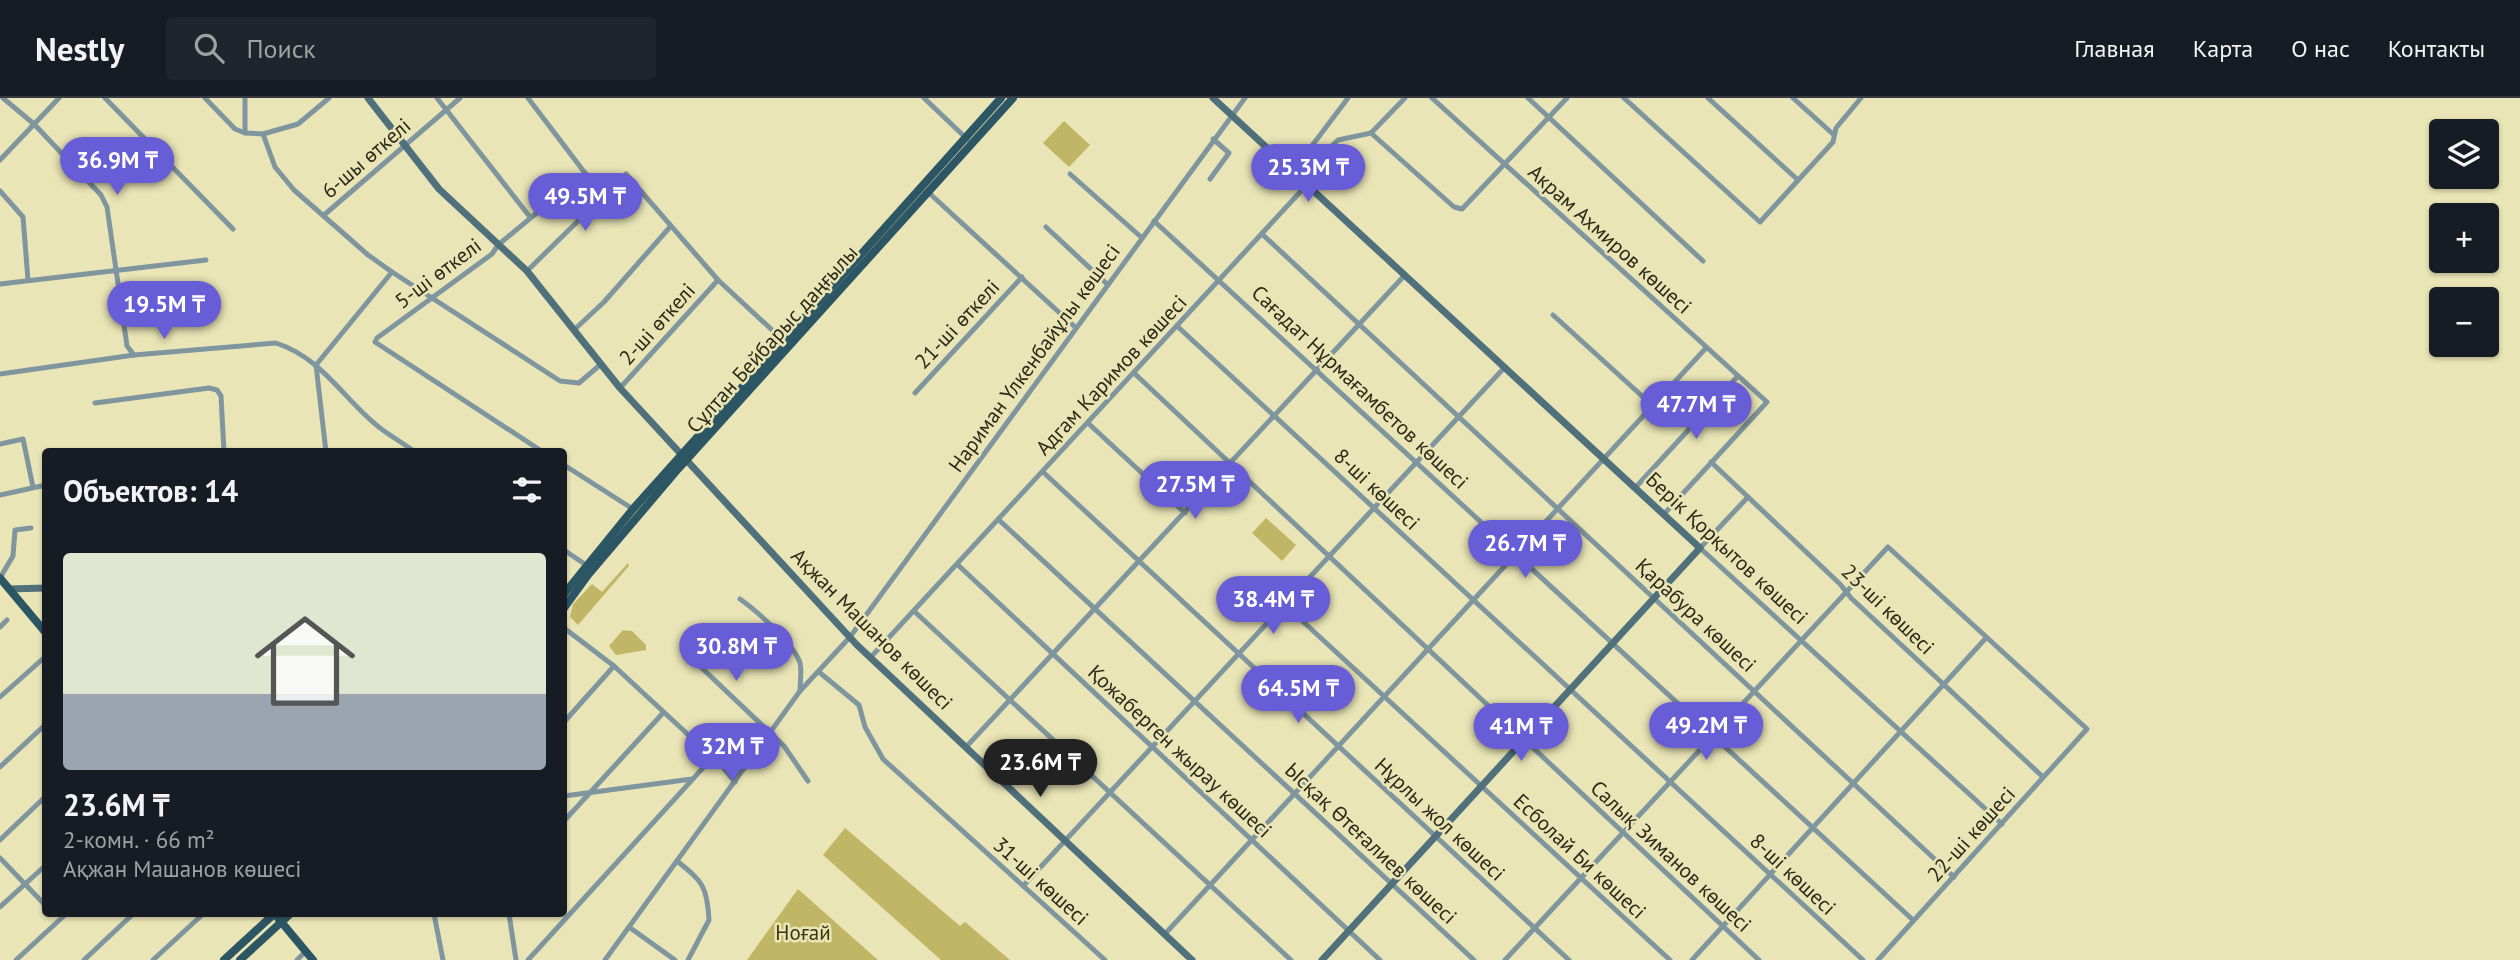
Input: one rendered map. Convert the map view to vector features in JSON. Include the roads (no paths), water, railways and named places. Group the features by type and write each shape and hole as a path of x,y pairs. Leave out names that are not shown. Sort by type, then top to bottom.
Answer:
{"main road":[{"name":"Сұлтан Бейбарыс даңғылы","path":"786,344 928,191 1001,98"},
{"name":"Сұлтан Бейбарыс даңғылы","path":"567,590 633,509 683,458 969,141 1013,98"},
{"name":"Сұлтан Бейбарыс даңғылы","path":"567,604 683,458"},
{"path":"0,578 5,588 42,629"},
{"path":"224,960 269,917"},
{"path":"272,917 278,925 289,931 313,960"},
{"path":"240,960 287,917"},
{"path":"289,917 289,931"}],"street":[{"path":"3,98 34,124 101,195 107,207 114,271 127,346 134,355"},
{"path":"0,160 59,98"},
{"path":"105,98 233,229"},
{"path":"205,98 235,129 245,133 263,134 298,124 329,98"},
{"path":"245,98 245,133"},
{"name":"Ақжан Машанов көшесі","path":"368,98 439,189 527,271 620,388 870,658 1192,960"},
{"path":"437,98 530,217"},
{"name":"6-шы өткелі","path":"324,215 460,98"},
{"path":"528,98 584,173 605,194"},
{"path":"924,98 969,141"},
{"name":"Берік Қорқытов көшесі","path":"1213,98 2002,824"},
{"name":"Нариман Үлкенбайұлы көшесі","path":"605,960 800,691 850,637 1245,98"},
{"name":"Адгам Каримов көшесі","path":"870,658 1302,190 1306,155 1348,98"},
{"path":"1305,171 1338,140 1371,133 1405,98"},
{"name":"Акрам Ахмиров көшесі","path":"1432,98 1767,402 1711,462"},
{"path":"1528,98 1703,261"},
{"path":"1371,133 1454,206 1462,209 1567,98"},
{"path":"1624,98 1760,222 1833,142 1836,128 1861,98"},
{"path":"1708,98 1798,180"},
{"path":"1793,98 1834,135"},
{"path":"263,134 275,167 294,190 368,255 392,272 560,381 579,383 601,364"},
{"path":"1210,179 1229,153 1213,139"},
{"name":"5-ші өткелі","path":"537,448 375,342 492,254 530,217 584,173"},
{"path":"527,271 626,174 718,280 786,344"},
{"path":"1070,174 1141,237"},
{"path":"0,191 23,217 28,280"},
{"name":"21-ші өткелі","path":"928,191 1075,327"},
{"name":"Сағадат Нұрмағамбетов көшесі","path":"1154,221 1913,920"},
{"path":"574,331 604,302 670,227"},
{"path":"1046,227 1107,284"},
{"name":"Қарабура көшесі","path":"1262,234 1954,877"},
{"path":"0,284 206,260"},
{"name":"5-ші өткелі","path":"316,365 392,272"},
{"path":"965,747 1404,276"},
{"name":"21-ші өткелі","path":"915,393 1022,277"},
{"name":"2-ші өткелі","path":"620,388 718,280"},
{"path":"1553,315 1653,406"},
{"name":"8-шi көшесi","path":"1177,326 1863,960"},
{"path":"0,374 134,355 276,343 297,350 316,365 375,425 409,448"},
{"path":"1164,934 1556,507 1706,348"},
{"path":"316,365 326,448"},
{"path":"1023,886 1504,368"},
{"name":"Салық Зиманов көшесі","path":"1134,373 1759,960"},
{"path":"1635,488 1737,377"},
{"path":"95,403 209,388 217,390 221,396 224,448"},
{"path":"1088,423 1185,513"},
{"path":"0,444 23,439 33,487"},
{"path":"1664,514 1711,462"},
{"name":"23-шi көшесi","path":"1711,462 2043,777"},
{"path":"567,467 633,509"},
{"name":"Нұрлы жол көшесі","path":"1044,472 1570,960"},
{"path":"0,495 42,486"},
{"path":"1322,960 1748,496"},
{"name":"Ысқақ Өтеғалиев көшесі","path":"999,520 1474,960"},
{"path":"0,578 13,556 15,530 31,528"},
{"path":"1505,960 1888,547 1986,638 1692,960"},
{"path":"567,552 586,565"},
{"name":"Қожаберген жырау көшесі","path":"958,565 1380,960"},
{"path":"5,588 42,588"},
{"name":"31-ші көшесі","path":"740,598 751,606 795,654 801,666 817,674 859,705 865,727 883,759 1105,960"},
{"name":"Есболай Би көшесі","path":"1284,604 1670,960"},
{"path":"915,612 1291,960"},
{"path":"0,627 7,620"},
{"path":"567,630 614,666 721,765 734,782"},
{"name":"22-ші көшесі","path":"1878,960 2087,729 1986,638"},
{"path":"685,652 783,747 808,781"},
{"path":"0,697 42,660"},
{"path":"567,719 614,666"},
{"path":"800,691 801,666"},
{"path":"567,818 663,713"},
{"path":"0,767 42,728"},
{"path":"528,960 712,758"},
{"path":"721,765 738,771 745,768"},
{"path":"567,796 694,779"},
{"path":"0,840 42,800"},
{"path":"0,858 42,902"},
{"path":"677,861 703,884 709,914 709,920 688,960"},
{"path":"0,907 42,869"},
{"path":"56,917 59,920"},
{"path":"16,960 62,917"},
{"path":"84,960 130,917"},
{"path":"153,960 200,917"},
{"path":"435,917 443,960"},
{"path":"509,917 516,960"},
{"path":"629,927 675,960"},
{"path":"297,960 306,951"}],"park label":[{"name":"Ноғай","path":"803,932"}]}
